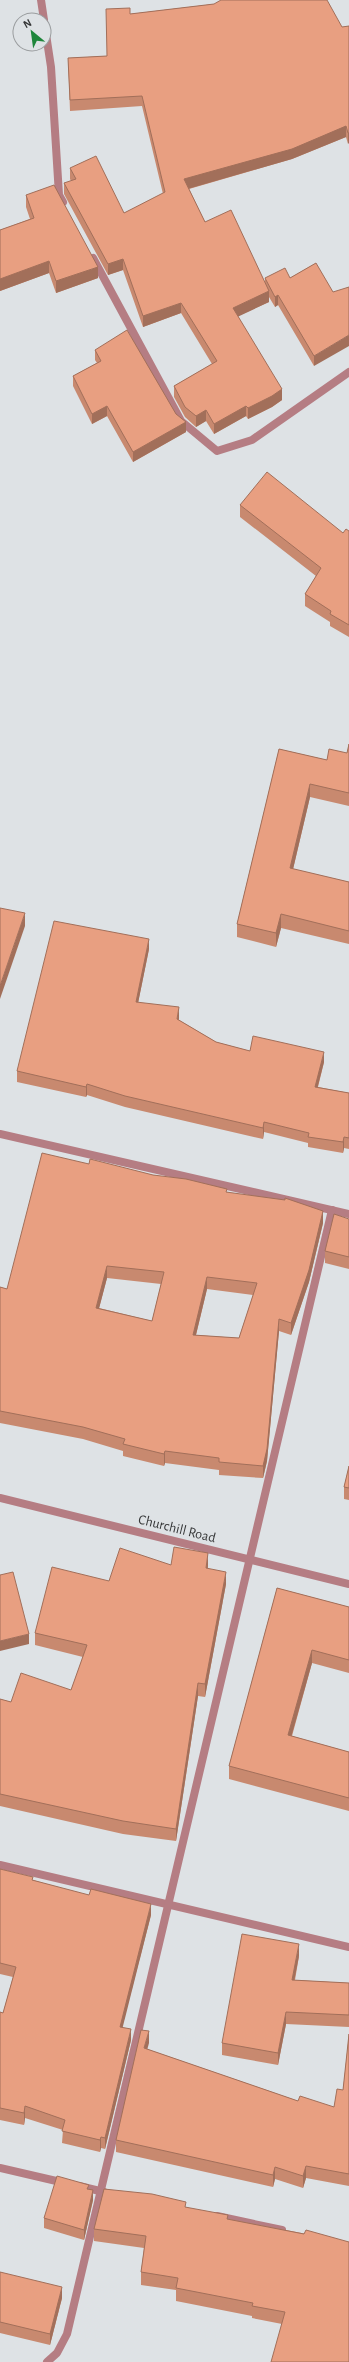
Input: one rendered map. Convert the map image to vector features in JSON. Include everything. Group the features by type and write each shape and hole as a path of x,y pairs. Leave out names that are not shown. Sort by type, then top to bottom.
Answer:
{"street":[{"path":"41,0 43,12"},
{"path":"49,52 59,195 66,209"},
{"path":"88,250 181,421 217,452 252,440 349,372"},
{"path":"0,1134 349,1214"},
{"path":"47,2362 57,2353 67,2334 248,1560 332,1210"},
{"name":"Churchill Road","path":"0,1498 349,1584"},
{"path":"0,1865 349,1947"},
{"path":"0,2168 116,2194"},
{"path":"209,2214 295,2232"}],"building":[{"path":"221,0 327,0 342,27 349,26 349,133 346,126 292,149 184,179 205,222 231,210 269,291 233,308 282,389 272,396 248,408 246,406 214,424 206,410 196,416 185,407 174,386 217,361 181,303 143,316 123,259 108,264 64,183 76,179 70,168 96,156 124,213 165,192 142,96 70,100 68,58 107,56 106,9 130,8 130,14 214,4"},
{"path":"54,185 98,267 56,281 49,261 0,279 0,230 34,218 26,195"},
{"path":"316,263 333,292 349,287 349,335 314,356 278,295 275,297 265,278 285,268 290,278"},
{"path":"127,330 176,414 186,422 133,452 107,406 92,414 73,376 101,361 95,350"},
{"path":"267,472 343,533 346,529 349,531 349,625 330,614 331,611 305,594 321,568 240,505"},
{"path":"349,744 349,793 310,784 290,868 349,882 349,931 281,914 276,933 237,924 279,749 327,760 329,749 347,753"},
{"path":"0,908 25,913 0,986"},
{"path":"54,921 149,939 136,1002 179,1007 177,1019 216,1042 250,1051 253,1036 324,1052 315,1087 349,1093 349,1138 344,1137 343,1142 308,1137 309,1133 264,1122 263,1128 125,1096 87,1084 86,1087 17,1071"},
{"path":"42,1153 89,1164 90,1159 153,1175 186,1179 227,1189 226,1192 285,1200 285,1198 323,1211 309,1270 291,1323 279,1319 267,1449 263,1466 219,1462 219,1458 165,1451 164,1454 123,1444 125,1439 83,1427 0,1411 0,1287 7,1289","holes":["107,1266 164,1272 152,1321 96,1308","207,1277 257,1283 239,1338 193,1335"]},
{"path":"334,1214 349,1219 349,1257 325,1251"},
{"path":"349,1466 349,1488 344,1487"},
{"path":"174,1547 208,1553 206,1568 226,1572 205,1684 198,1683 176,1829 123,1821 0,1794 0,1699 11,1702 21,1673 71,1690 87,1645 35,1633 52,1567 109,1581 120,1548 171,1565"},
{"path":"13,1572 29,1634 0,1641 0,1575"},
{"path":"277,1588 349,1607 349,1660 312,1650 288,1735 349,1752 349,1798 229,1766"},
{"path":"0,1869 33,1877 32,1880 89,1895 91,1889 151,1904 120,2027 131,2029 105,2138 101,2137 100,2140 62,2131 65,2120 25,2106 24,2113 0,2108 0,2012 3,2013 16,1967 0,1963"},
{"path":"242,1934 299,1944 292,1980 349,1983 349,2015 286,2012 278,2053 222,2043"},
{"path":"141,2030 149,2031 144,2048 298,2101 300,2096 334,2107 337,2089 343,2090 349,2034 349,2174 306,2166 303,2176 275,2167 273,2175 116,2140"},
{"path":"57,2176 89,2185 87,2189 93,2190 84,2230 44,2218"},
{"path":"104,2189 152,2194 186,2202 185,2207 228,2215 227,2219 304,2234 306,2230 349,2242 349,2362 271,2362 285,2312 252,2306 253,2303 176,2288 178,2278 141,2272 146,2236 94,2229"},
{"path":"0,2272 62,2287 50,2334 0,2322"}]}
